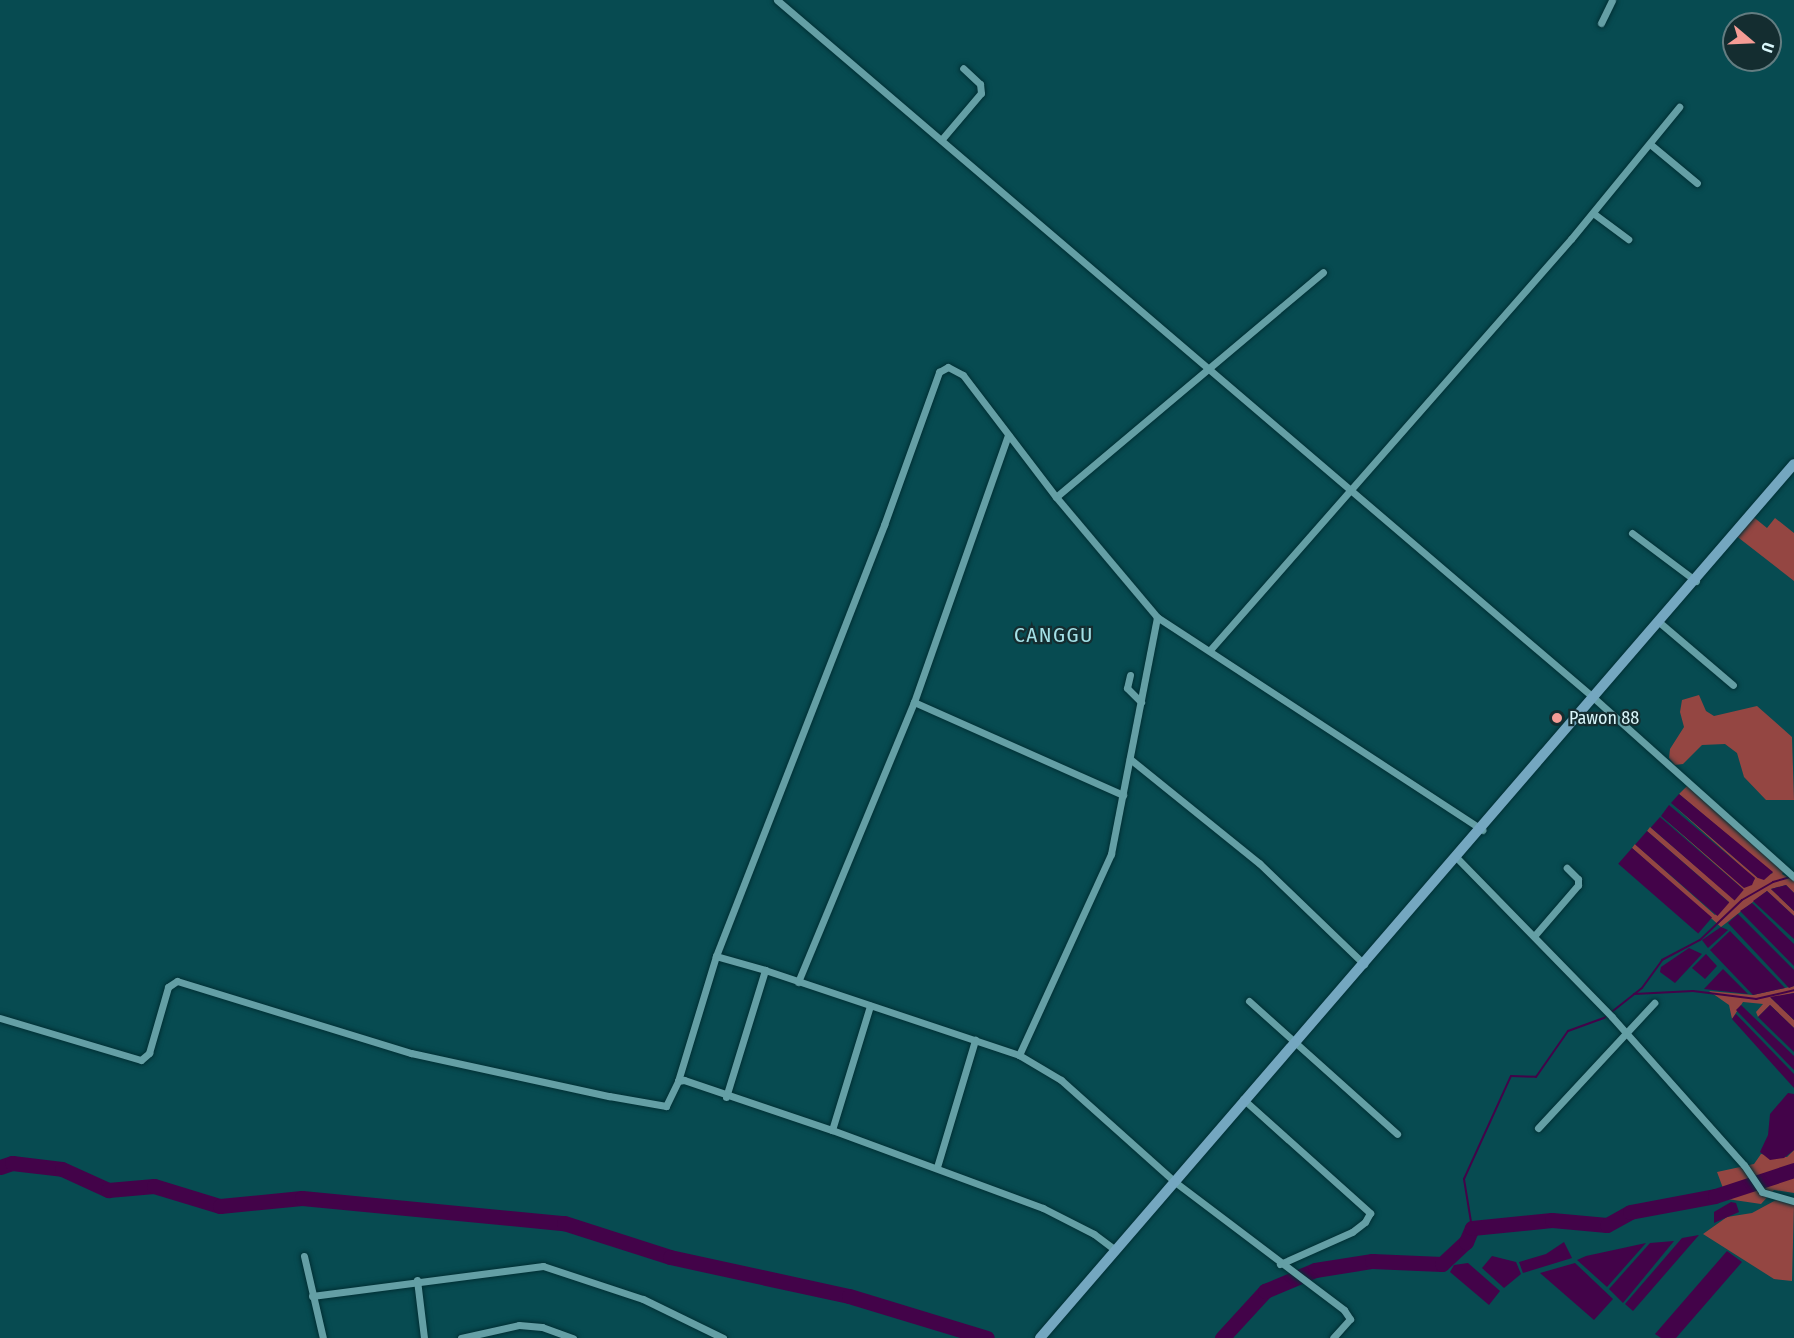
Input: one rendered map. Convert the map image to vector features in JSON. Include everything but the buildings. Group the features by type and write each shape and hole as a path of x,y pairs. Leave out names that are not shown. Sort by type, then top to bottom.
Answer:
{"street":[{"path":"777,0 942,139 1207,372 1595,699 1793,876"},
{"path":"1601,23 1612,0"},
{"path":"942,139 981,93 980,84 963,68"},
{"path":"1210,650 1593,213 1679,107"},
{"path":"1650,144 1696,183"},
{"path":"1593,213 1628,239"},
{"path":"1056,497 1323,272"},
{"path":"0,1018 141,1060 149,1053 168,987 177,981 411,1053 609,1096 666,1106 678,1081 716,956 884,525 939,372 948,367 963,375 1056,497 1157,617 1482,830"},
{"path":"798,982 915,702 1008,435"},
{"path":"1040,1338 1175,1182 1243,1099 1482,830 1794,464"},
{"path":"1632,533 1696,580"},
{"path":"1019,1055 1098,890 1111,854 1157,617"},
{"path":"1659,622 1733,685"},
{"path":"1130,675 1128,690 1141,702"},
{"path":"915,702 1123,795"},
{"path":"1130,759 1259,863 1364,963"},
{"path":"1457,858 1610,1015 1754,1179 1758,1188 1767,1196 1794,1200"},
{"path":"1534,935 1578,885 1578,879 1567,868"},
{"path":"716,956 765,970 1019,1055 1061,1080 1175,1182 1300,1280 1348,1314 1347,1326 1333,1338"},
{"path":"726,1097 765,970"},
{"path":"1250,1001 1397,1134"},
{"path":"1538,1128 1654,1003"},
{"path":"832,1130 870,1006"},
{"path":"938,1167 975,1040"},
{"path":"678,1081 832,1130 938,1167 1043,1208 1094,1233 1114,1250"},
{"path":"1243,1099 1370,1213 1365,1222 1352,1232 1282,1265"},
{"path":"304,1256 323,1338"},
{"path":"312,1296 417,1280 543,1266 561,1269 643,1299 723,1338"},
{"path":"417,1280 424,1338"},
{"path":"461,1338 519,1325 542,1327 573,1338"}],"shaded area":[{"path":"1751,515 1767,528 1775,518 1794,533 1794,581 1735,535"},
{"path":"1699,695 1706,711 1714,716 1757,706 1792,737 1794,800 1766,800 1744,777 1737,753 1725,744 1702,745 1683,764 1675,765 1669,758 1670,749 1684,727 1680,712 1682,700"},
{"path":"1691,782 1786,867 1782,874 1789,878 1794,876 1794,893 1786,885 1771,889 1794,911 1794,916 1767,891 1721,927 1632,848 1635,844 1715,915 1729,902 1647,831 1650,827 1728,894 1743,889 1661,816 1744,887 1755,879 1671,803 1758,878 1773,873 1679,794"},
{"path":"1679,794 1773,872 1764,880 1758,878 1671,803"},
{"path":"1669,805 1755,878 1752,885 1744,888 1661,816"},
{"path":"1660,817 1744,890 1735,900 1651,828"},
{"path":"1647,831 1729,903 1717,916 1635,845"},
{"path":"1632,848 1712,918 1698,933 1618,864"},
{"path":"1786,885 1794,893 1794,911 1771,889"},
{"path":"1767,891 1794,916 1794,939 1753,901"},
{"path":"1752,903 1794,944 1794,966 1740,911"},
{"path":"1738,914 1794,970 1794,986 1789,988 1728,923"},
{"path":"1721,927 1728,930 1708,948 1702,940"},
{"path":"1730,931 1785,988 1753,995 1710,950"},
{"path":"1689,948 1702,954 1675,983 1660,972 1661,967"},
{"path":"1706,954 1717,966 1705,979 1692,968"},
{"path":"1723,969 1748,994 1704,989"},
{"path":"1794,986 1794,993 1771,998 1794,1020 1794,1028 1770,1005 1758,1017 1756,1012 1763,1004 1743,1002 1732,1019 1729,1005 1709,991 1753,995"},
{"path":"1794,993 1794,1020 1770,997"},
{"path":"1741,1005 1794,1056 1794,1070 1736,1010"},
{"path":"1770,1005 1794,1028 1794,1052 1758,1017"},
{"path":"1736,1014 1794,1074 1794,1088 1732,1019"},
{"path":"1788,1093 1794,1094 1794,1150 1784,1158 1770,1160 1760,1152 1768,1135 1770,1114"},
{"path":"1794,1150 1794,1193 1774,1190 1761,1204 1727,1199 1717,1172 1754,1164 1761,1154 1787,1157"},
{"path":"1776,1200 1794,1203 1792,1281 1774,1279 1703,1234 1727,1217 1752,1213"},
{"path":"1731,1202 1736,1203 1739,1212 1714,1223 1714,1212"},
{"path":"1699,1235 1633,1311 1625,1304 1682,1238"},
{"path":"1674,1241 1623,1303 1609,1289 1650,1243"},
{"path":"1564,1242 1572,1258 1523,1273 1519,1262 1546,1254"},
{"path":"1646,1243 1607,1287 1577,1260 1586,1256"},
{"path":"1727,1251 1742,1262 1676,1338 1661,1338 1655,1334"},
{"path":"1492,1256 1516,1262 1521,1274 1504,1288 1482,1268"},
{"path":"1468,1263 1500,1291 1489,1305 1450,1272 1454,1265"},
{"path":"1575,1263 1613,1299 1594,1320 1540,1273"}],"waterway":[{"path":"1472,1228 1464,1179 1511,1076 1536,1077 1568,1031 1604,1018 1642,988 1662,960 1700,940 1742,900 1773,882 1791,877"},
{"path":"1634,994 1693,991 1756,999 1794,990"},
{"path":"0,1167 12,1163 62,1169 108,1190 154,1186 220,1206 302,1198 564,1223 670,1257 849,1296 987,1338"},
{"path":"1222,1338 1265,1291 1315,1270 1372,1261 1442,1264 1466,1242 1472,1228 1552,1220 1607,1225 1630,1212 1715,1196 1794,1170"}],"place":[{"name":"Pawon 88","path":"1557,718"}],"district":[{"name":"CANGGU","path":"1054,635"}]}
